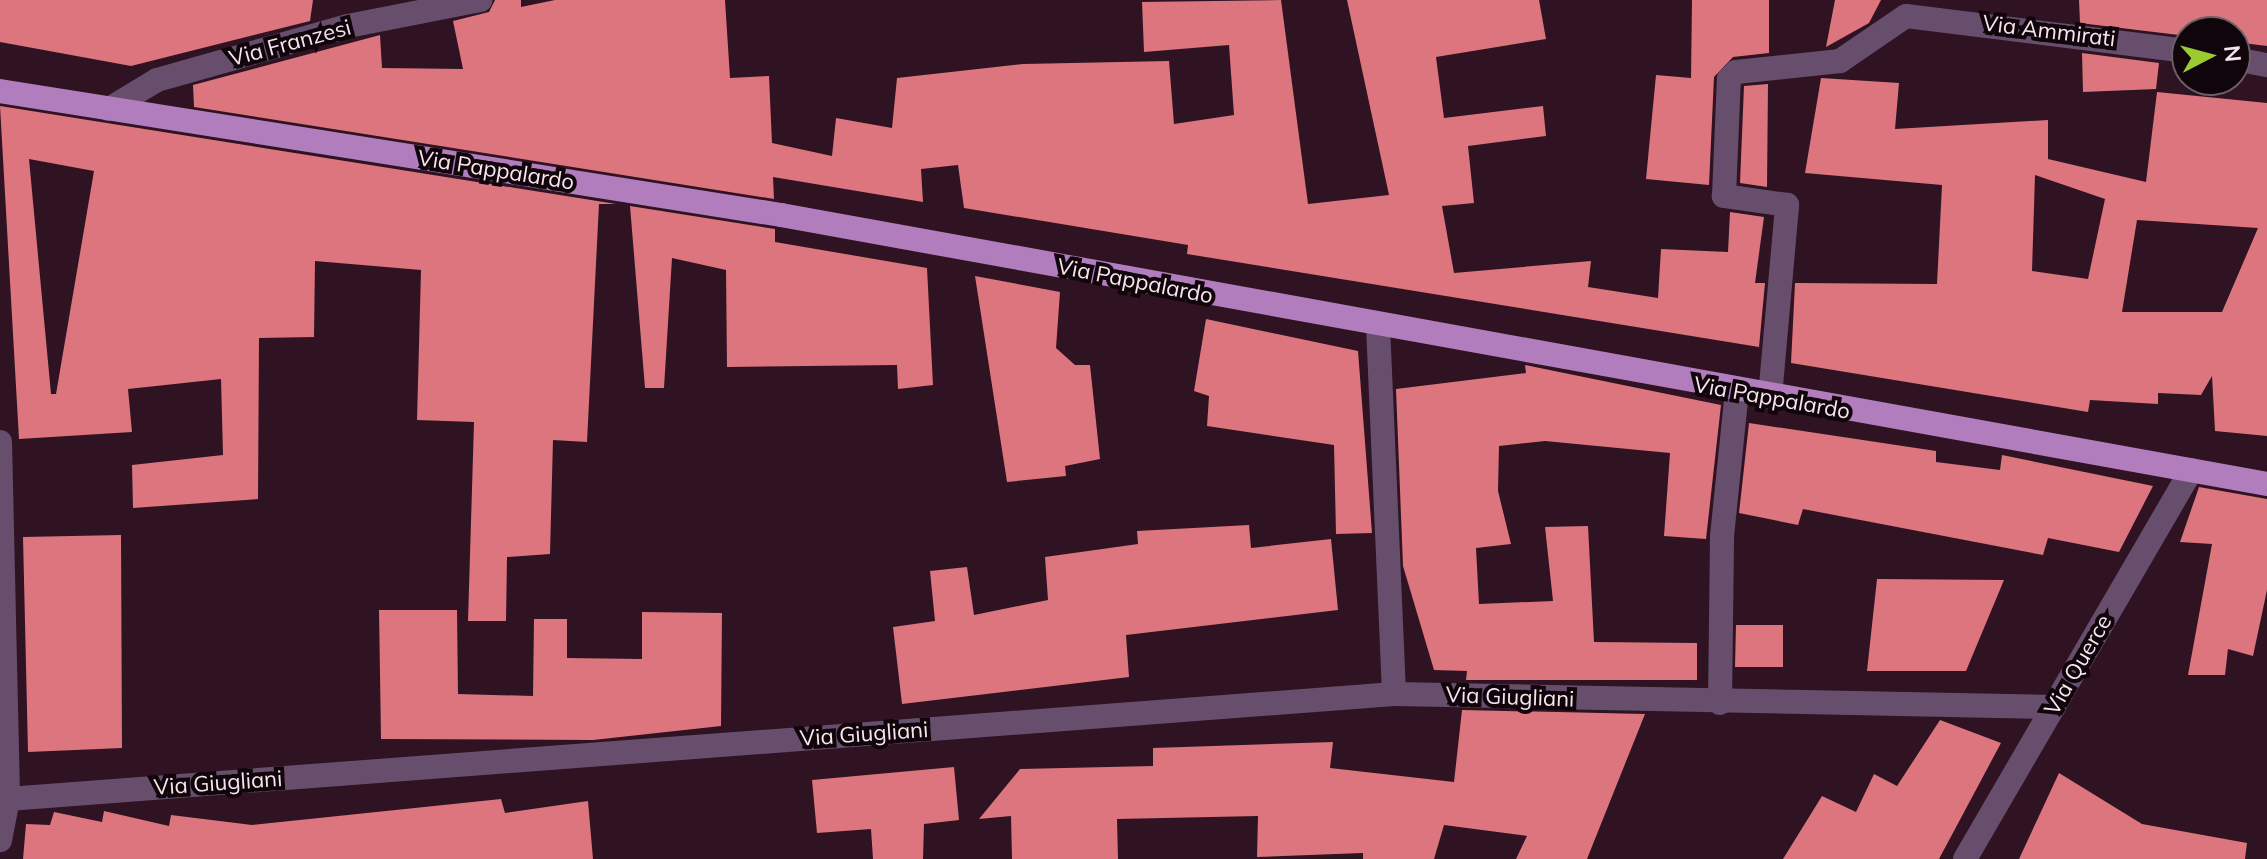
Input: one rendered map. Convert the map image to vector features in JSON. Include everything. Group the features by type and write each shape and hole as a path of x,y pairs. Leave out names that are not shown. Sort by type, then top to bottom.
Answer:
{"main road":[{"name":"Via Pappalardo","path":"0,91 781,215 1737,392 2267,484"}],"street":[{"name":"Via Franzesi","path":"109,109 157,80 348,26 480,0"},
{"name":"Via Ammirati","path":"1770,397 1787,205 1724,196 1729,79 1736,72 1840,61 1906,16 2171,49"},
{"path":"1378,326 1394,694"},
{"path":"1720,703 1722,536 1737,392"},
{"path":"0,442 8,799 0,840"},
{"name":"Via Querce","path":"1965,859 2191,470"},
{"name":"Via Giugliani","path":"8,799 1394,694 1720,703 2054,707"}],"building":[{"path":"0,0 313,0 310,21 131,66 0,42"},
{"path":"495,0 521,0 521,7 555,0 725,0 730,78 769,76 772,143 832,156 836,118 892,128 897,78 1023,64 1169,61 1174,124 1234,115 1229,45 1144,52 1142,2 1281,0 1308,204 1389,195 1347,0 1539,0 1546,39 1436,57 1444,118 1543,106 1546,136 1468,146 1474,203 1442,206 1454,273 1591,261 1588,287 1658,298 1661,249 1728,252 1730,212 1764,217 1755,283 1765,283 1759,347 1187,254 1188,245 964,208 958,165 921,169 923,202 773,177 774,199 194,107 193,85 380,35 382,68 463,69 453,21 489,12"},
{"path":"1692,0 1769,0 1769,53 1733,57 1714,77 1709,185 1646,179 1656,75 1691,78"},
{"path":"1835,0 1881,0 1869,23 1826,47"},
{"path":"2079,0 2267,0 2267,46 2251,44 2251,16 2171,16 2171,34 2080,23"},
{"path":"2082,53 2159,63 2156,89 2083,92"},
{"path":"1821,78 1899,83 1895,129 2048,120 2048,159 2146,182 2157,92 2171,93 2171,96 2267,103 2267,436 2215,431 2212,376 2201,395 2158,393 2158,404 2090,400 2088,412 1791,363 1795,283 1937,284 1942,185 1805,173","holes":["2035,175 2105,199 2088,279 2032,271","2137,220 2258,228 2222,312 2122,312"]},
{"path":"1768,84 1767,187 1740,183 1744,86"},
{"path":"0,106 616,204 599,204 587,442 553,440 550,554 507,557 506,621 468,621 474,422 417,420 421,270 315,261 314,337 259,338 258,499 133,508 132,465 223,455 221,379 128,389 132,432 19,439","holes":["29,159 94,171 56,394 51,394"]},
{"path":"630,206 775,229 775,242 927,268 933,385 898,389 897,365 727,367 726,270 672,258 664,388 645,388"},
{"path":"975,276 1060,292 1056,348 1075,365 1090,365 1100,459 1065,466 1066,476 1007,482"},
{"path":"1206,319 1358,351 1372,533 1336,534 1334,445 1207,426 1209,396 1194,391"},
{"path":"1525,365 1721,405 1706,539 1664,536 1670,453 1545,441 1499,446 1498,491 1511,544 1476,548 1479,604 1553,601 1545,527 1588,526 1594,642 1697,643 1697,680 1466,680 1467,671 1434,670 1403,566 1396,389 1526,373"},
{"path":"1749,423 1936,451 1936,462 2000,470 2002,455 2153,486 2119,552 2048,538 2043,555 1803,509 1798,525 1739,513"},
{"path":"2199,487 2267,499 2267,590 2253,656 2228,649 2225,675 2188,675 2212,544 2180,542"},
{"path":"1249,525 1251,548 1331,539 1338,610 1126,635 1129,677 902,704 893,627 935,621 930,571 967,567 974,615 1048,600 1045,557 1138,544 1137,531"},
{"path":"121,535 122,748 28,752 23,537"},
{"path":"1877,579 2004,580 1966,671 1867,671"},
{"path":"379,610 457,610 458,694 533,696 534,619 567,619 567,658 642,659 642,612 722,613 721,726 593,740 381,739"},
{"path":"1736,625 1783,625 1783,667 1735,667"},
{"path":"1462,710 1645,714 1587,859 1516,859 1527,836 1444,825 1434,859 1363,859 1363,853 1257,857 1258,816 1117,819 1118,859 1012,859 1011,816 979,819 1020,769 1153,766 1153,748 1333,742 1330,768 1454,782"},
{"path":"1940,720 2001,743 1939,859 1783,859 1822,796 1856,812 1874,774 1897,786"},
{"path":"954,767 959,820 924,824 923,859 873,859 871,829 817,833 812,780"},
{"path":"2059,773 2142,824 2247,843 2245,859 2019,859"},
{"path":"501,799 505,813 588,801 593,859 23,859 26,824 50,825 54,812 102,822 104,811 169,826 171,815 252,825"}]}
